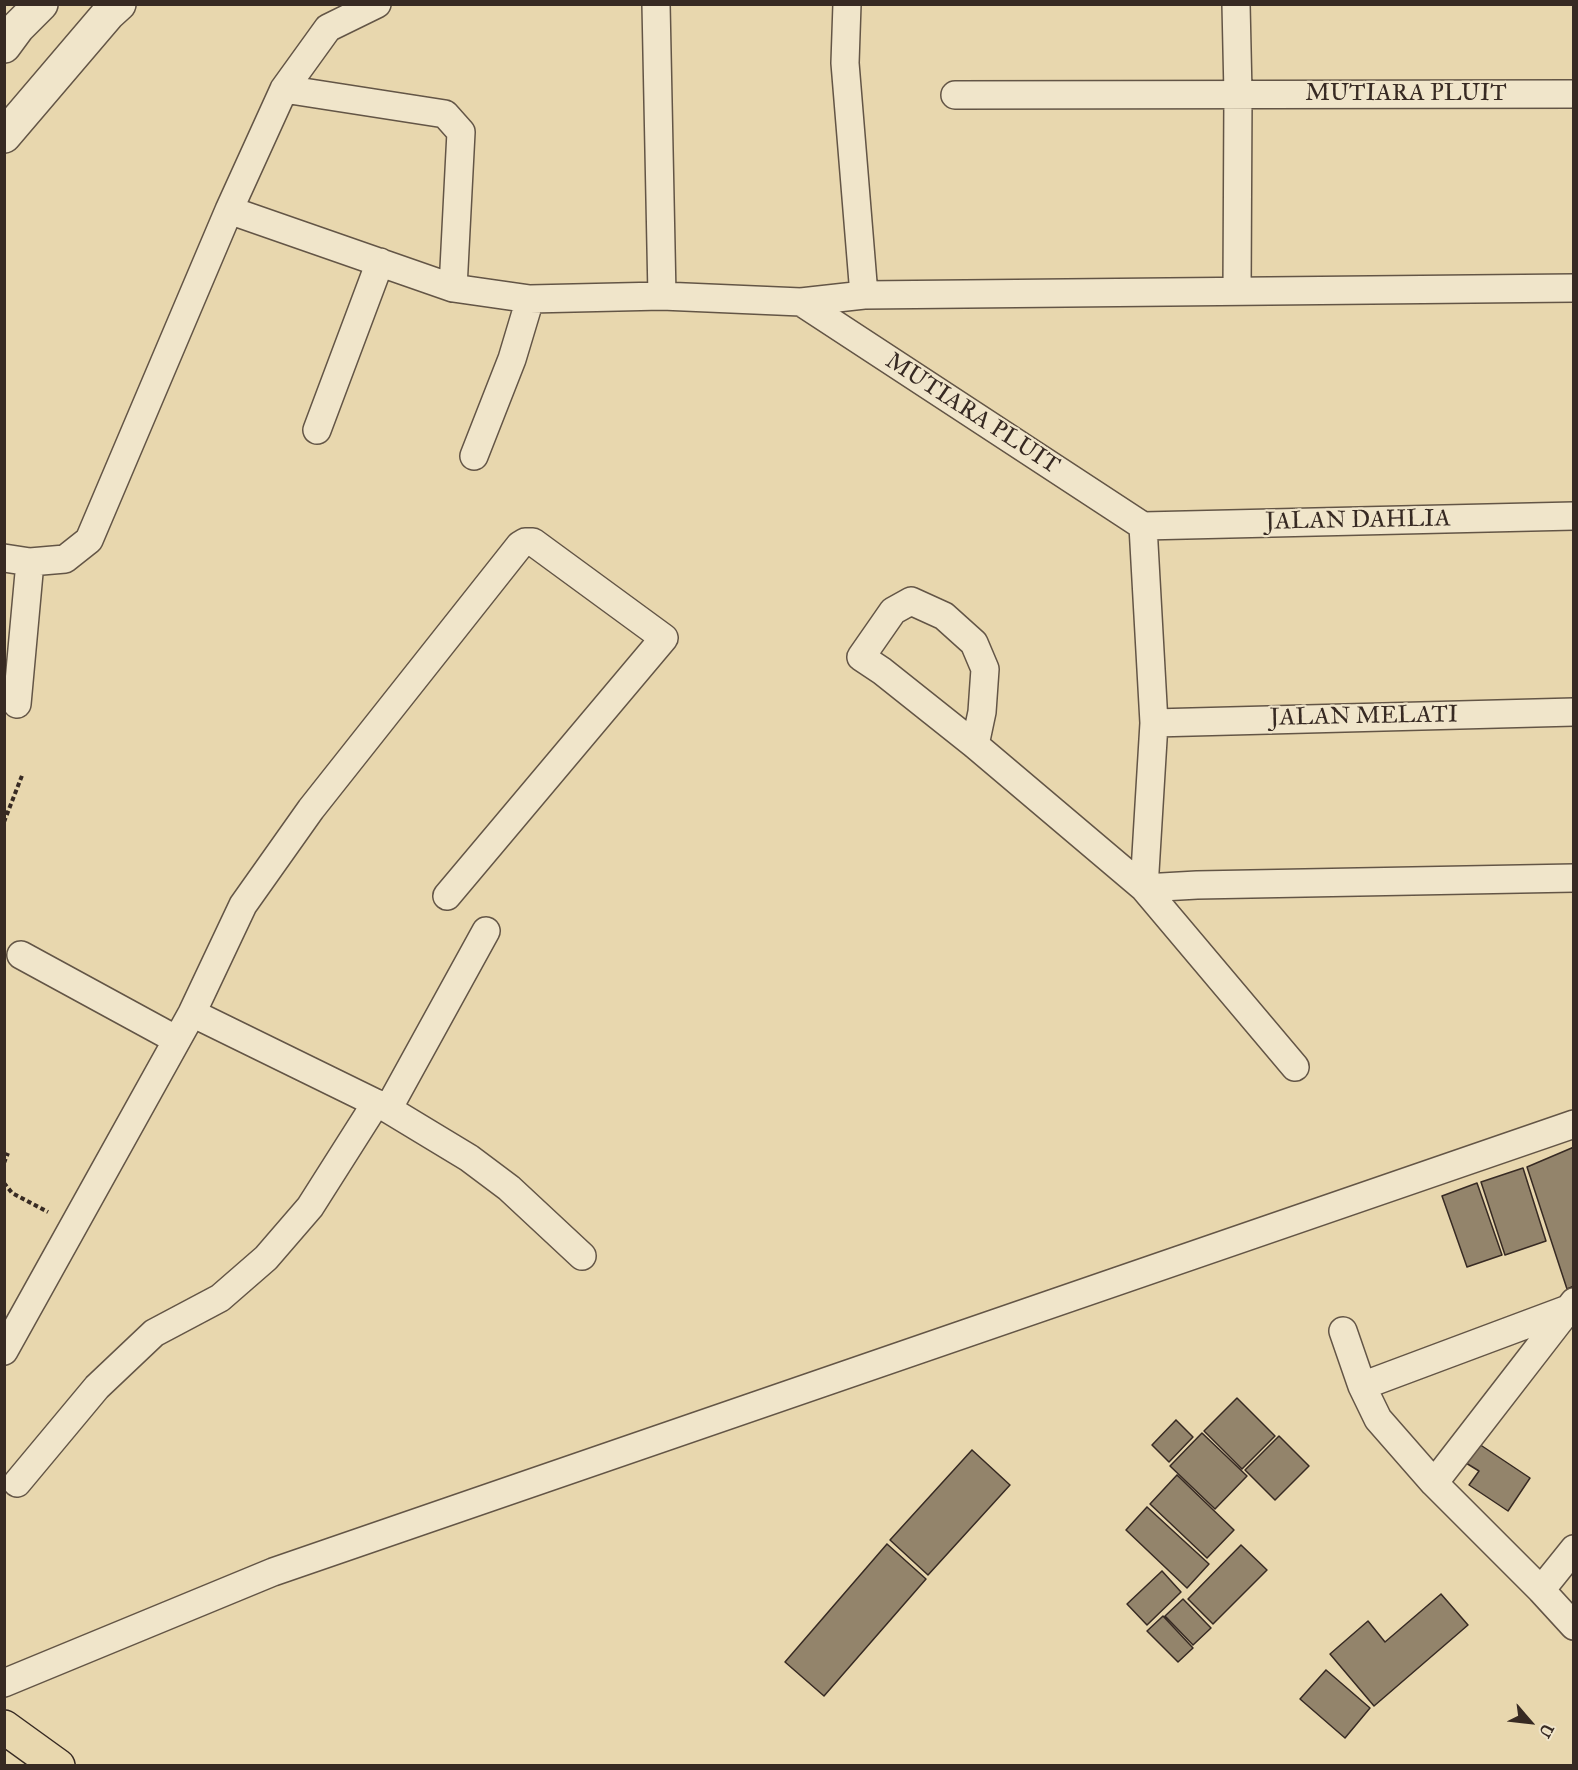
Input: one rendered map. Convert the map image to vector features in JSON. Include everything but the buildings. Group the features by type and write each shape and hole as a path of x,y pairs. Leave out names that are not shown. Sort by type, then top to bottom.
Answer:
{"main road":[{"path":"4,1727 58,1766"}],"street":[{"path":"4,46 18,27 41,4"},
{"path":"4,136 119,4"},
{"path":"17,704 17,560 65,560 89,540 229,210 284,89 328,28 377,4"},
{"path":"656,4 662,296"},
{"path":"847,4 845,63 864,295"},
{"path":"1236,4 1237,291"},
{"path":"284,89 445,114 461,132 453,288"},
{"name":"MUTIARA PLUIT","path":"955,95 1574,94"},
{"path":"229,210 453,288 530,299 662,296 801,302 864,295 1574,288"},
{"path":"317,430 380,262"},
{"path":"474,456 512,359 530,299"},
{"name":"MUTIARA PLUIT","path":"801,302 1143,526"},
{"name":"JALAN DAHLIA","path":"1143,526 1574,516"},
{"path":"1143,526 1154,723 1144,888"},
{"path":"4,1351 192,1013 243,905 311,809 520,545 533,542 664,638 447,896"},
{"path":"975,745 982,712 985,669 974,643 944,616 911,601 893,611 861,657 975,745 1144,888 1295,1067"},
{"name":"JALAN MELATI","path":"1154,723 1574,712"},
{"path":"1144,888 1574,878"},
{"path":"17,1483 97,1387 154,1333 220,1299 266,1258 310,1207 382,1106 486,931"},
{"path":"21,955 177,1040"},
{"path":"192,1013 382,1106 470,1158 509,1188 582,1256"},
{"path":"4,1683 273,1572 1574,1124"},
{"path":"1362,1386 1571,1306"},
{"path":"1434,1483 1571,1306"},
{"path":"1343,1331 1362,1386 1378,1419 1434,1483 1574,1626"},
{"path":"1541,1590 1574,1549"}],"path":[{"path":"4,822 22,773"},
{"path":"4,1162 8,1153"},
{"path":"4,1183 12,1193 75,1226"}]}
